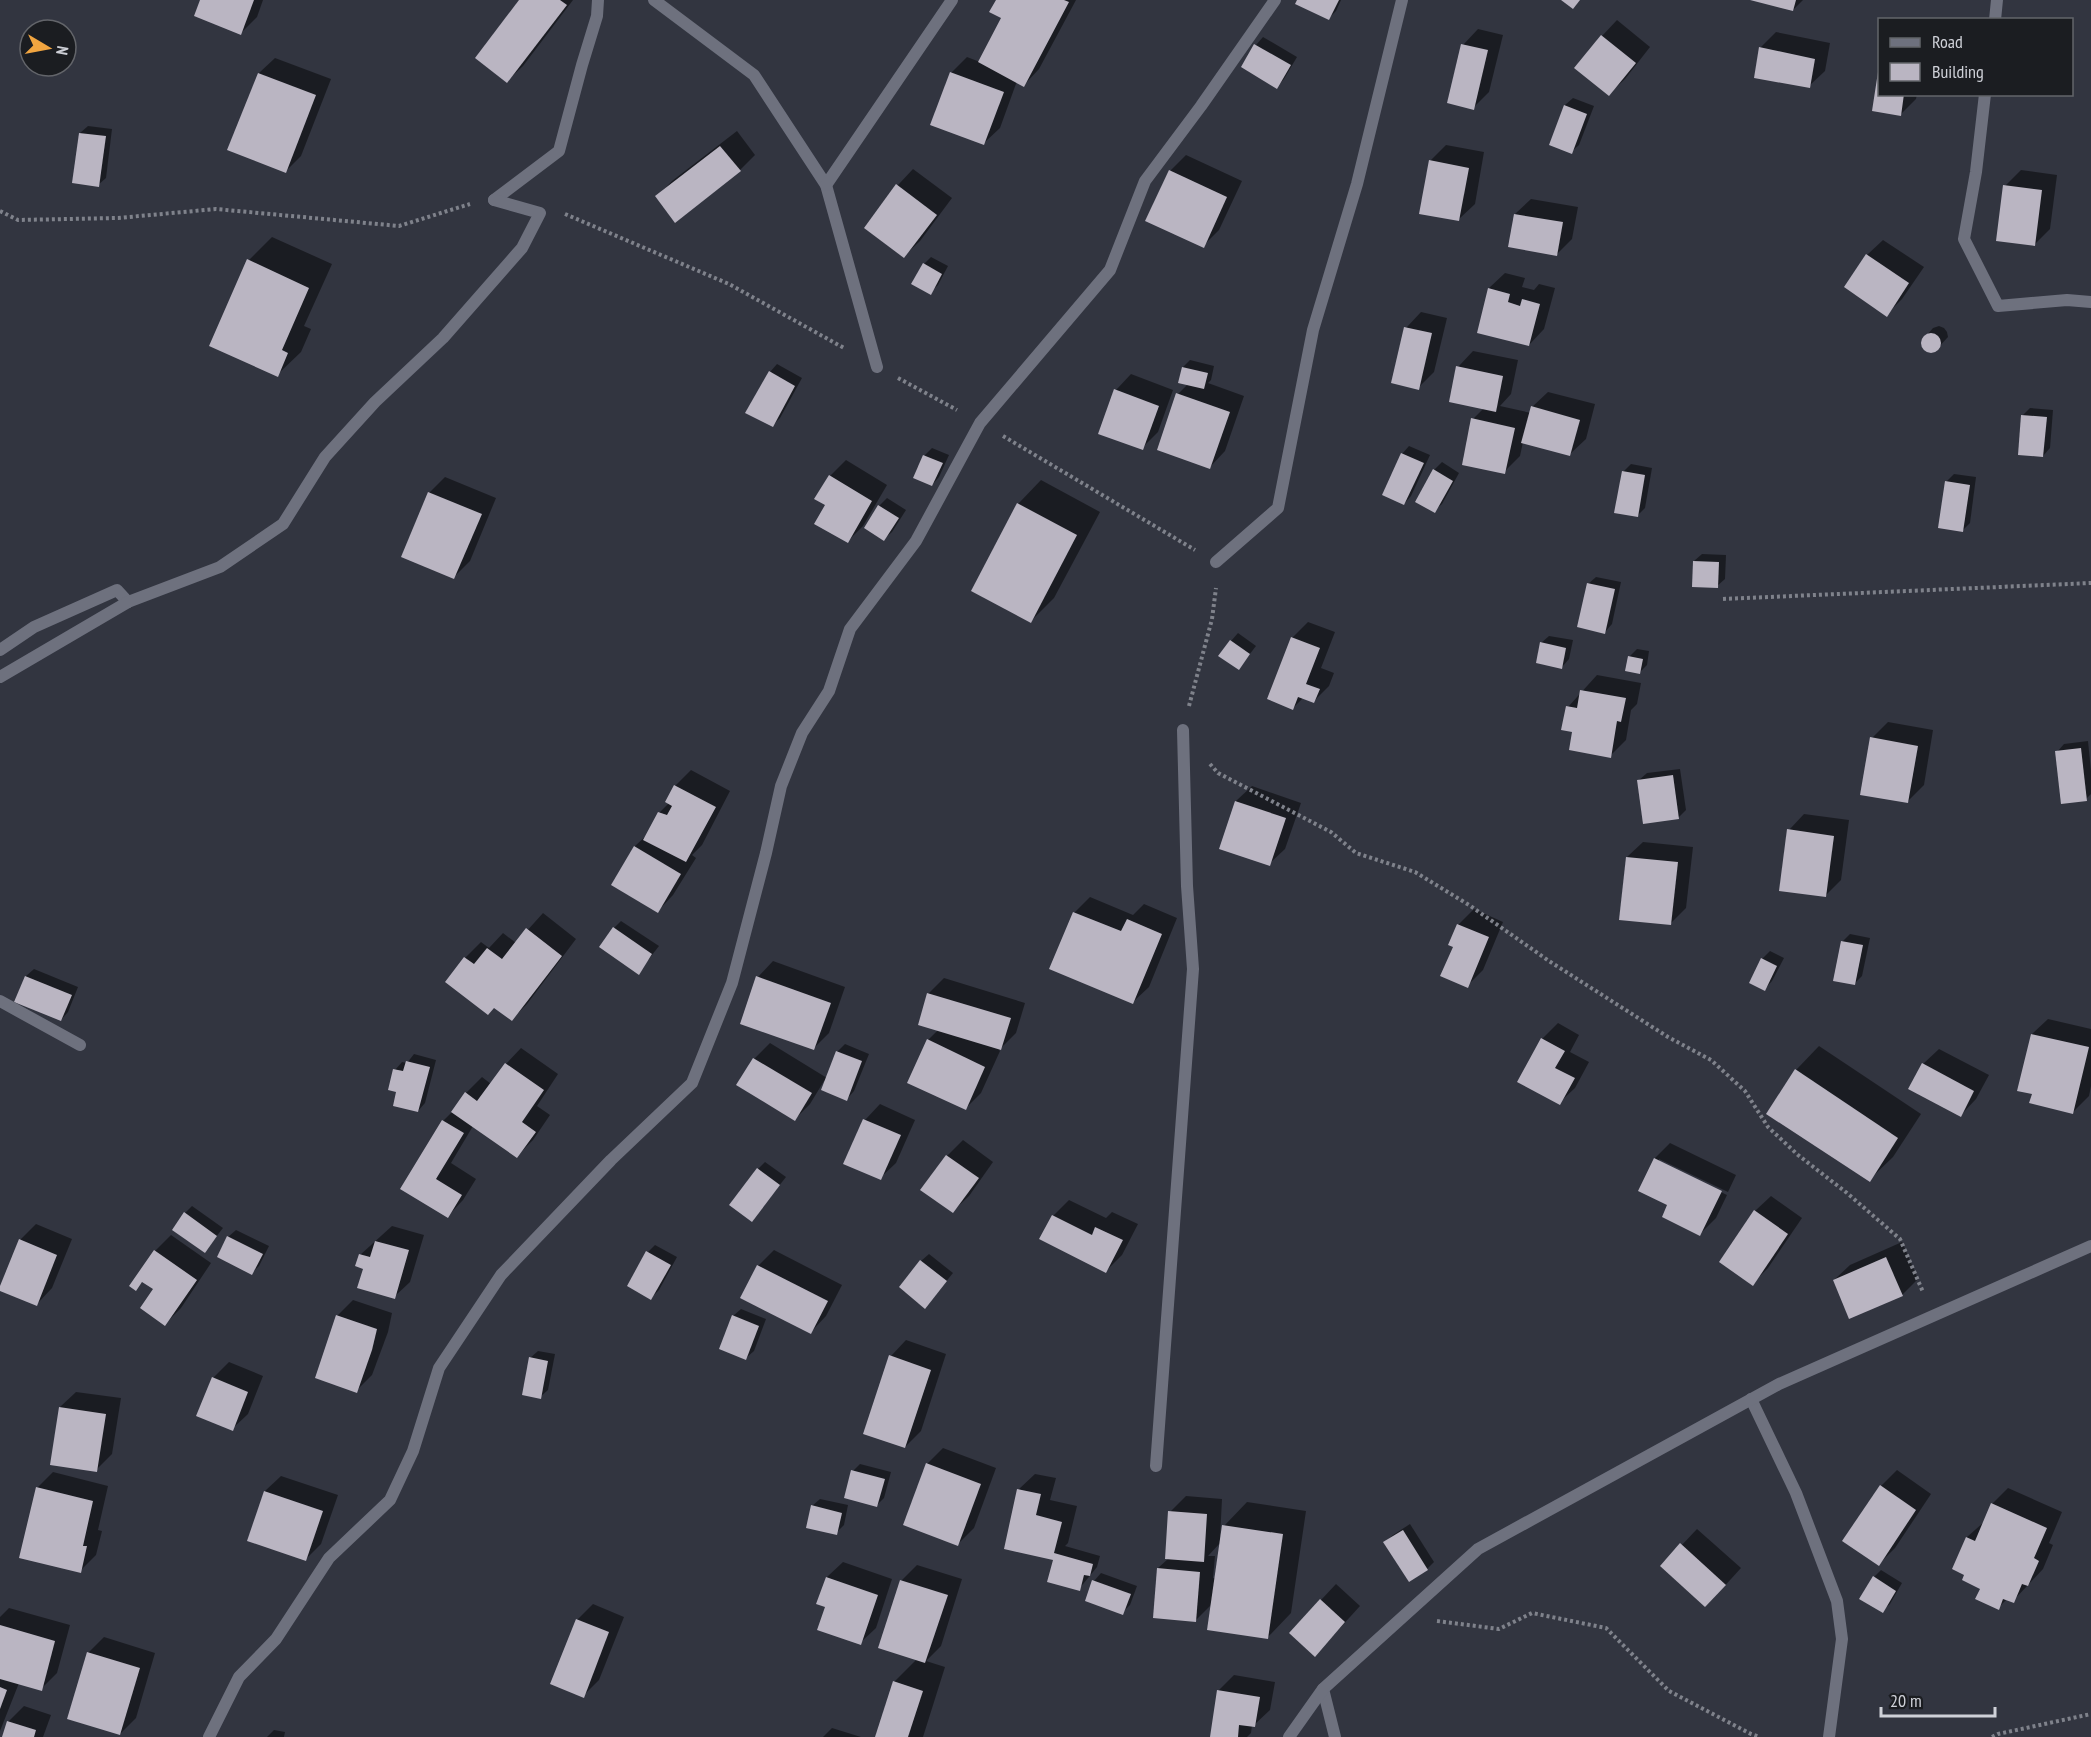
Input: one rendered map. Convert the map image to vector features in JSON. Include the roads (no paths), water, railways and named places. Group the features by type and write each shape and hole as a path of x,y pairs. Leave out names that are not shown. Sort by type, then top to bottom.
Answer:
{"street":[{"path":"0,677 128,602 220,567 283,524 325,457 375,402 442,338 522,248 540,213 494,200 559,150 597,16 598,0"},
{"path":"654,0 754,75 826,185 877,367"},
{"path":"826,185 952,0"},
{"path":"209,1737 239,1677 276,1639 329,1558 390,1500 413,1451 439,1368 501,1275 611,1160 692,1083 732,983 782,786 802,733 829,691 850,629 916,541 980,423 1110,270 1145,182 1275,0"},
{"path":"1216,562 1278,508 1313,330 1357,184 1402,0"},
{"path":"1995,18 1997,0"},
{"path":"1985,96 1965,239 1998,306 2067,300 2091,302"},
{"path":"0,650 34,627 117,590 128,602"},
{"path":"1156,1466 1193,969 1187,885 1183,730"},
{"path":"0,1001 80,1044"},
{"path":"1289,1737 1323,1689 1478,1549 1779,1384 2091,1246"},
{"path":"1751,1399 1796,1493 1837,1601 1842,1639 1828,1737"},
{"path":"1323,1689 1335,1737"}]}
